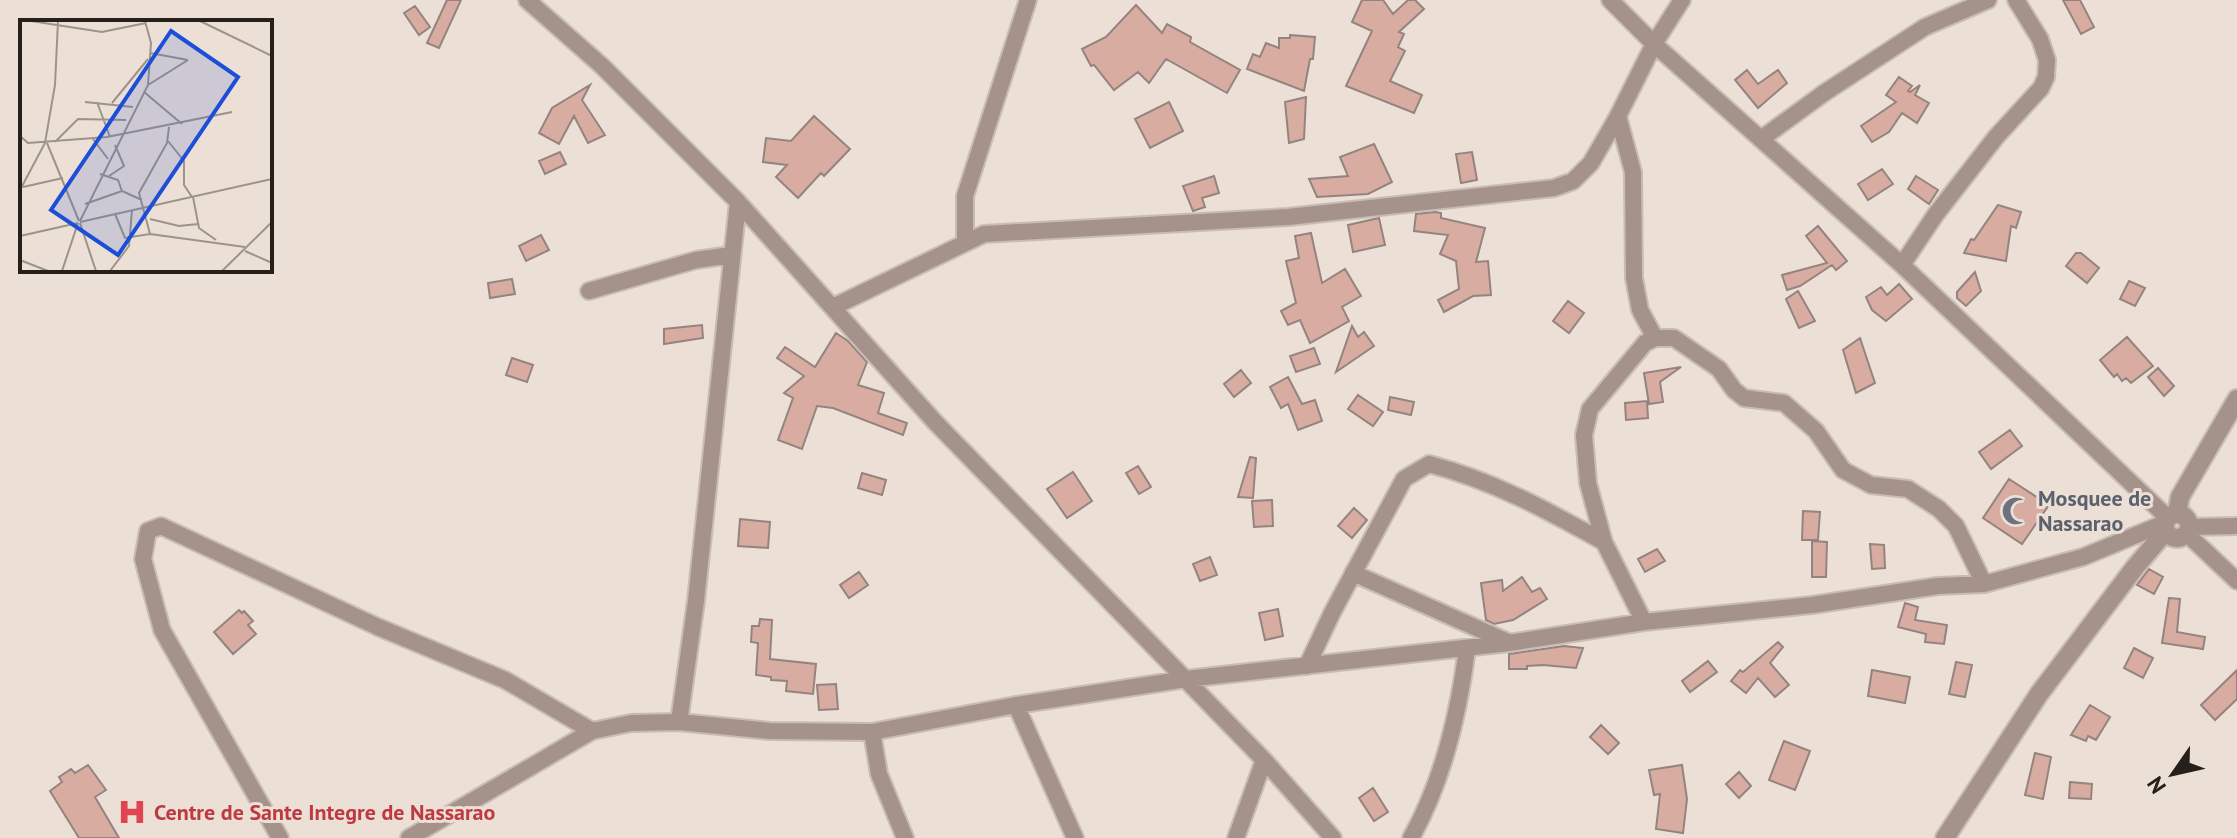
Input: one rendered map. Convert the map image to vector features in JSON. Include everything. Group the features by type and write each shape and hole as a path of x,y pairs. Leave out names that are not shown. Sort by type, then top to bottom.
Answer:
{"street":[{"path":"527,0 602,66 738,202 935,422 1264,760 1333,838"},
{"path":"965,242 965,196 1028,0"},
{"path":"1610,0 1654,44 1902,265 2237,581"},
{"path":"833,307 984,234 1288,217 1554,188 1573,181 1591,163 1654,44 1682,0"},
{"path":"1761,139 1824,93 1925,27 1988,0"},
{"path":"1902,265 1936,214 1996,137 2041,88 2046,77 2047,60 2040,39 2016,0"},
{"path":"1618,116 1633,172 1634,278 1640,310 1655,338"},
{"path":"679,722 696,601 738,202"},
{"path":"589,291 696,260 731,255"},
{"path":"1644,622 1604,542 1588,483 1584,435 1590,409 1645,343 1655,338 1674,338 1689,348 1719,369 1744,398 1784,403 1816,431 1843,470 1871,485 1908,489 1939,509 1956,526 1984,584"},
{"path":"1945,838 2039,694 2136,566 2175,524 2180,497 2237,399"},
{"path":"1307,666 1404,479 1429,464 1502,488 1604,542"},
{"path":"409,838 592,731 631,723 679,722 770,731 872,732 1016,705 1186,679 1509,643 1644,622 1812,605 1938,586 1984,584 2083,557 2175,524 2237,526"},
{"path":"280,838 162,630 143,559 148,531 161,526 378,627 505,680 592,731"},
{"path":"1353,573 1509,643"},
{"path":"1411,838 1426,812 1452,729 1462,690 1467,648"},
{"path":"1016,705 1075,838"},
{"path":"872,732 879,774 905,838"},
{"path":"1236,838 1264,760"}],"building":[{"path":"447,0 461,0 439,48 427,43"},
{"path":"1362,0 1383,0 1393,14 1408,0 1415,0 1424,9 1399,32 1404,34 1398,47 1405,51 1390,81 1422,95 1414,113 1346,86 1372,31 1352,22"},
{"path":"2063,0 2080,0 2094,27 2081,34"},
{"path":"1136,5 1162,33 1167,24 1191,37 1190,42 1240,70 1227,93 1166,59 1149,83 1138,72 1114,90 1094,65 1091,66 1082,49 1106,37"},
{"path":"415,6 430,27 419,35 404,13"},
{"path":"1290,35 1315,37 1313,59 1310,59 1304,91 1247,69 1253,54 1260,57 1266,43 1279,48 1279,38 1290,38"},
{"path":"1747,70 1758,84 1778,70 1787,83 1758,108 1735,80"},
{"path":"1899,77 1912,86 1910,92 1920,85 1915,95 1929,103 1917,123 1902,113 1889,132 1872,142 1861,126 1896,102 1886,95"},
{"path":"590,85 582,100 605,135 588,143 574,116 559,144 539,133 552,108"},
{"path":"1306,97 1304,139 1289,143 1285,102"},
{"path":"1169,102 1183,131 1150,148 1135,119"},
{"path":"814,116 850,149 824,176 821,173 798,198 776,177 787,165 763,162 766,138 791,141"},
{"path":"1374,144 1392,182 1368,194 1317,197 1309,179 1348,176 1340,157"},
{"path":"560,152 566,164 545,174 539,161"},
{"path":"1472,152 1477,180 1461,183 1456,154"},
{"path":"1882,169 1893,184 1868,200 1858,184"},
{"path":"1214,176 1219,193 1202,198 1205,207 1193,211 1183,186"},
{"path":"1916,176 1938,190 1929,204 1908,189"},
{"path":"1998,205 2021,212 2016,228 2011,226 2006,261 1964,253 1971,239 1974,240"},
{"path":"1441,213 1441,218 1485,228 1476,262 1488,261 1491,295 1473,296 1444,312 1438,300 1459,289 1456,261 1440,254 1448,235 1414,231 1416,214"},
{"path":"1379,218 1385,245 1353,252 1348,225"},
{"path":"1818,226 1847,261 1836,270 1832,265 1800,286 1787,290 1782,275 1827,263 1806,236"},
{"path":"1311,233 1322,283 1345,269 1361,296 1342,307 1349,321 1310,343 1300,320 1288,325 1281,311 1296,303 1286,261 1299,258 1295,236"},
{"path":"541,235 549,250 526,261 519,246"},
{"path":"2076,253 2081,253 2099,268 2087,283 2066,266"},
{"path":"1975,272 1981,291 1966,306 1957,298 1957,292"},
{"path":"512,279 515,294 490,298 488,283"},
{"path":"2129,281 2145,288 2135,306 2120,299"},
{"path":"1899,284 1912,299 1886,321 1872,310 1866,297 1881,287 1887,295"},
{"path":"1798,291 1815,321 1799,328 1786,299"},
{"path":"1568,301 1584,313 1569,333 1553,321"},
{"path":"702,325 703,338 664,344 664,329"},
{"path":"1352,326 1358,337 1364,332 1374,346 1336,372"},
{"path":"836,333 867,362 858,385 884,393 878,413 907,423 903,435 833,408 817,406 802,449 778,440 793,398 784,393 804,376 777,358 785,347 815,367"},
{"path":"2127,337 2153,366 2131,383 2126,378 2122,381 2117,374 2114,377 2100,360"},
{"path":"1860,338 1875,383 1856,393 1843,350"},
{"path":"1314,348 1320,364 1296,372 1290,356"},
{"path":"512,358 533,365 527,382 506,375"},
{"path":"1681,367 1660,382 1663,402 1649,404 1644,373"},
{"path":"2158,368 2174,386 2164,396 2148,377"},
{"path":"1241,370 1251,383 1234,397 1224,384"},
{"path":"1288,377 1302,404 1315,400 1322,421 1298,430 1288,404 1281,408 1270,387"},
{"path":"1358,395 1383,412 1373,426 1348,409"},
{"path":"1390,397 1414,402 1411,415 1388,410"},
{"path":"1647,401 1648,418 1626,420 1625,403"},
{"path":"2010,430 2022,446 1991,469 1979,452"},
{"path":"1250,457 1256,458 1253,498 1238,497"},
{"path":"1138,466 1151,487 1139,494 1126,473"},
{"path":"1073,472 1092,501 1067,518 1047,489"},
{"path":"862,473 886,480 882,495 858,488"},
{"name":"Mosquee de Nassarao","path":"2009,479 2049,505 2022,544 1983,518"},
{"path":"1272,500 1273,526 1254,527 1252,501"},
{"path":"1354,508 1367,520 1352,538 1338,526"},
{"path":"1803,511 1820,512 1818,540 1802,540"},
{"path":"740,519 770,522 768,548 738,546"},
{"path":"1812,541 1827,542 1826,577 1812,577"},
{"path":"1870,544 1884,545 1885,568 1872,569"},
{"path":"1657,549 1665,561 1645,572 1638,559"},
{"path":"1210,557 1217,575 1200,581 1193,564"},
{"path":"2149,569 2163,577 2154,594 2137,585"},
{"path":"859,572 868,585 849,598 840,585"},
{"path":"1522,577 1532,592 1540,588 1547,599 1513,620 1494,624 1486,620 1481,583 1502,580 1503,591"},
{"path":"2169,598 2180,599 2177,632 2205,637 2203,649 2162,643"},
{"path":"1905,603 1918,607 1915,620 1947,625 1944,644 1925,642 1926,634 1898,627"},
{"path":"1278,609 1283,636 1265,640 1259,613"},
{"path":"239,610 253,621 248,625 256,634 233,654 214,632"},
{"path":"760,619 772,620 770,659 816,664 813,694 786,691 787,681 756,675 758,643 751,642 752,626 759,626"},
{"path":"1778,642 1783,647 1770,663 1789,685 1775,697 1758,678 1746,693 1731,681 1740,670 1743,672"},
{"path":"1564,646 1583,648 1576,668 1543,665 1509,669 1509,654"},
{"path":"2134,648 2153,658 2143,678 2124,668"},
{"path":"1708,661 1717,672 1690,692 1682,681"},
{"path":"1956,662 1972,665 1965,697 1949,694"},
{"path":"1872,670 1910,677 1905,703 1868,696"},
{"path":"2237,670 2237,699 2215,720 2201,705"},
{"path":"836,684 838,709 819,710 817,685"},
{"path":"2090,705 2110,717 2096,740 2088,736 2086,741 2071,735"},
{"path":"1601,725 1619,743 1608,754 1590,737"},
{"path":"1784,741 1810,751 1795,790 1769,780"},
{"path":"2035,753 2051,757 2043,799 2025,795"},
{"path":"88,765 106,790 95,797 119,838 79,838 50,791 62,782 59,777 71,769 75,773"},
{"path":"1682,765 1687,799 1683,833 1656,829 1660,794 1654,795 1649,770"},
{"path":"1739,772 1751,786 1739,798 1726,784"},
{"path":"2070,782 2092,784 2091,799 2069,798"},
{"path":"1373,788 1388,812 1374,821 1359,798"}],"place":[{"name":"Mosquee de Nassarao","path":"2016,511"},
{"name":"Centre de Sante Integre de Nassarao","path":"132,812"}]}
